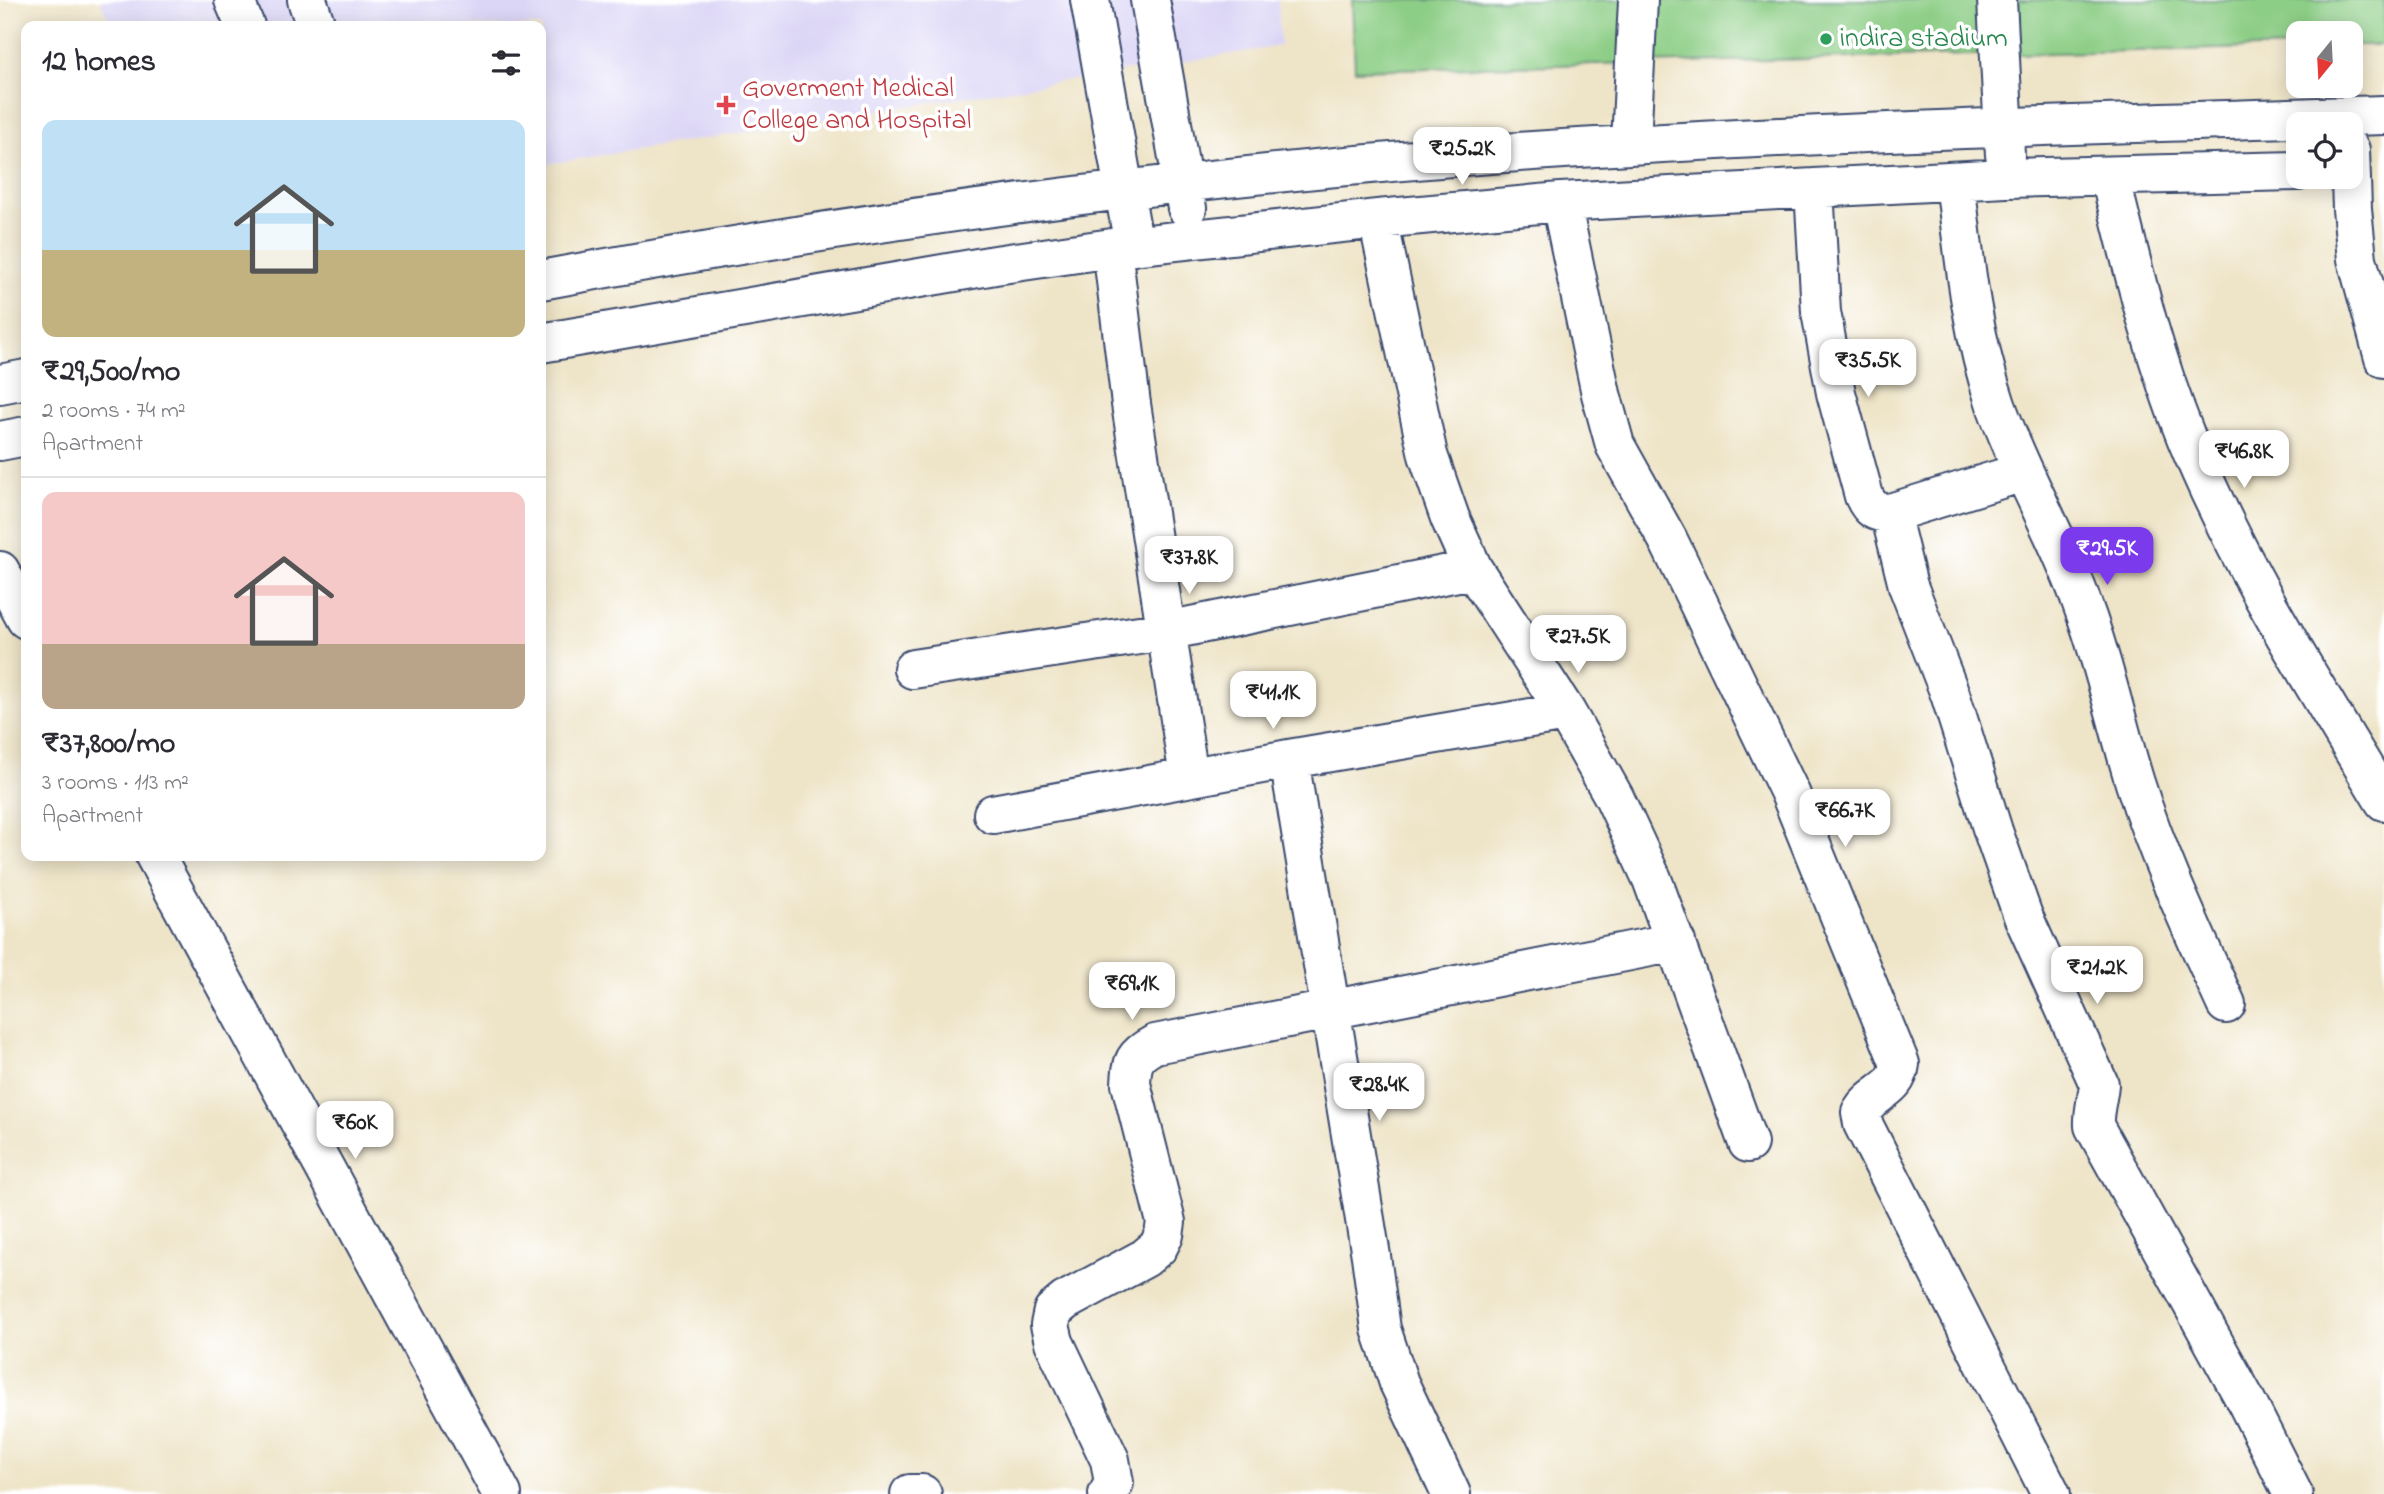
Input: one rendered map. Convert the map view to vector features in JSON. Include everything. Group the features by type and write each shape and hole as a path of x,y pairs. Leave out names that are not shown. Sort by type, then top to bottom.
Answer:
{"street":[{"path":"234,0 243,21"},
{"path":"307,0 314,21"},
{"path":"1090,0 1125,191 1123,247 1131,404 1189,777"},
{"path":"1150,0 1192,239"},
{"path":"1631,144 1638,0"},
{"path":"1997,0 2002,129 2007,178"},
{"path":"546,278 830,230 1183,184 1377,164 1631,144 2002,129 2286,127"},
{"path":"2363,170 2384,169"},
{"path":"546,343 995,265 1123,247 1378,219 1560,202 1814,188 2007,178 2286,171"},
{"path":"2110,177 2149,326 2186,437 2270,609 2384,801"},
{"path":"1955,181 1970,304 1980,354 1996,403 2084,607 2108,678 2135,782 2164,865 2226,1004"},
{"path":"1814,188 1821,312 1836,393 1864,496 1870,508 1879,513 1890,513 2024,472"},
{"path":"2351,189 2357,259 2384,358"},
{"path":"1560,202 1601,394 1615,445 1668,540 1790,793 1900,1064 1898,1076 1890,1087 1868,1099 1861,1112 1863,1124 2051,1494"},
{"path":"1378,219 1429,455 1450,518 1473,569 1566,712 1614,797 1652,879 1748,1143"},
{"path":"0,384 21,380"},
{"path":"0,441 21,437"},
{"path":"1890,513 1908,586 1950,694 2023,916 2099,1084 2093,1113 2094,1126 2246,1401 2293,1494"},
{"path":"912,669 1166,631 1473,569"},
{"path":"0,571 21,610"},
{"path":"993,814 1289,759 1566,712"},
{"path":"1289,759 1381,1329 1399,1383 1451,1494"},
{"path":"158,861 502,1494"},
{"path":"1108,1494 1114,1483 1110,1460 1054,1342 1050,1325 1053,1311 1065,1301 1145,1258 1158,1247 1164,1235 1166,1222 1131,1084 1132,1065 1141,1051 1155,1044 1676,942"},
{"path":"910,1494 922,1494"}],"shaded area":[{"name":"Goverment Medical College and Hospital","path":"100,0 1278,0 1280,46 546,164 546,21 109,21"}],"green space":[{"name":"indira stadium","path":"1352,0 2384,0 2384,45 2363,45 2363,21 2286,21 2286,47 1355,70"}],"place":[{"name":"indira stadium","path":"1826,39"},
{"name":"Goverment Medical College and Hospital","path":"726,105"}]}
